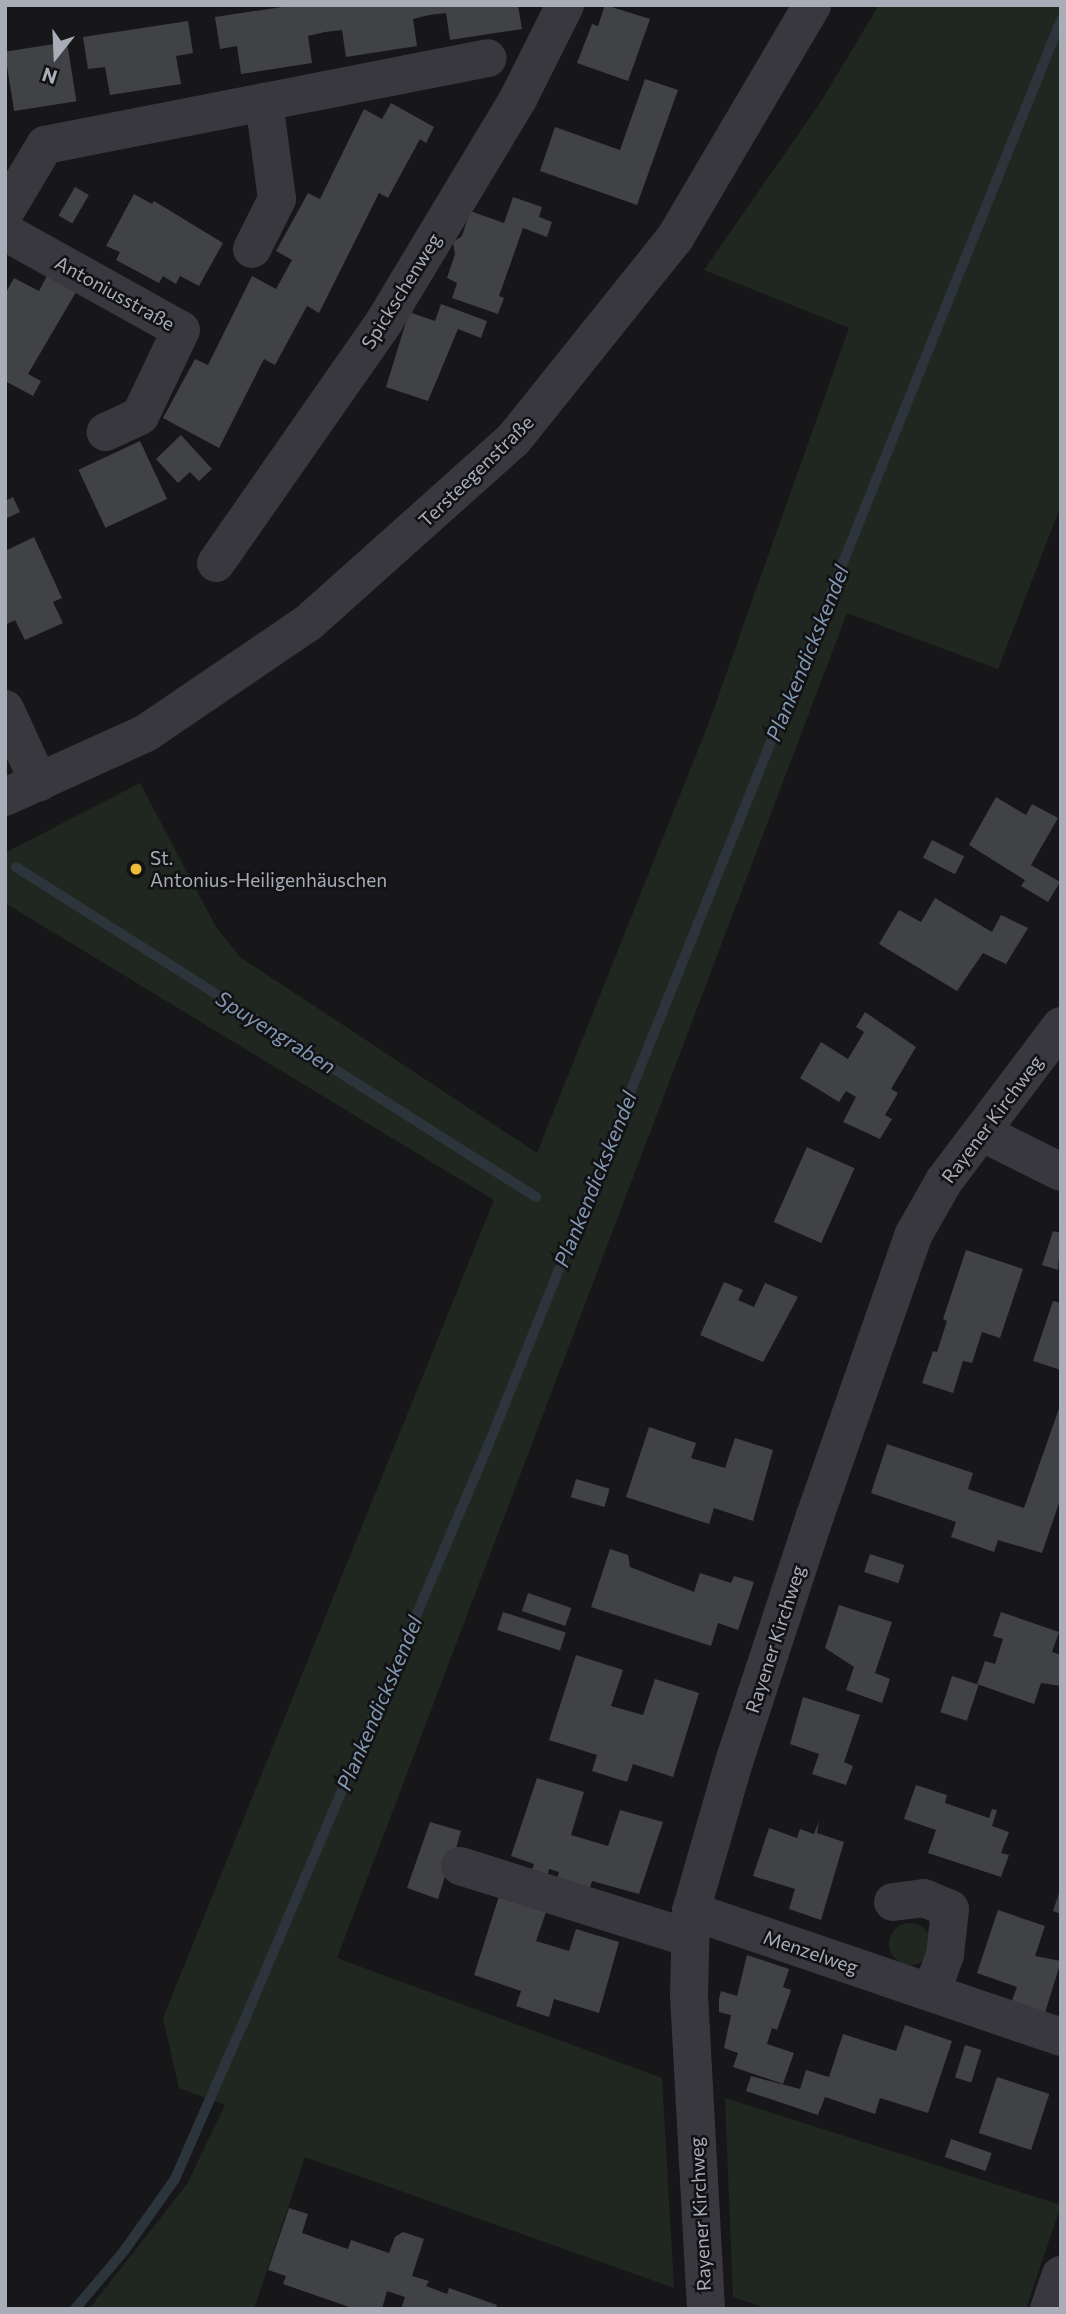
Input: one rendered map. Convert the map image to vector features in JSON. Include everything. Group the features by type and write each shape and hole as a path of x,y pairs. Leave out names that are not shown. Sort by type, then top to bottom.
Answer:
{"street":[{"name":"Spickschenweg","path":"216,563 384,322 519,97 565,5"},
{"name":"Tersteegenstraße","path":"22,790 146,733 308,623 513,440 675,238 812,5"},
{"path":"5,212 45,145 488,58"},
{"path":"252,249 276,199 264,102"},
{"name":"Antoniusstraße","path":"5,232 181,330 140,416 105,432"},
{"path":"5,709 22,790"},
{"name":"Rayener Kirchweg","path":"706,2309 689,1995 690,1925 798,1567 914,1234 944,1181 1061,1026"},
{"path":"981,1132 1061,1172"},
{"name":"Menzelweg","path":"460,1866 690,1925 931,1993 1061,2038"},
{"path":"892,1902 924,1898 950,1909 945,1955 931,1993"},
{"path":"1049,2309 1061,2275"}],"shaded area":[{"path":"879,5 1061,5 1061,505 998,669 847,613 337,1958 662,2078 674,2288 305,2157 254,2309 89,2309 187,2184 225,2105 179,2088 163,2018 494,1200 5,903 5,853 140,783 216,927 240,957 537,1153 708,725 849,328 704,270 820,103"},
{"path":"910,1923 925,1929 931,1944 925,1959 910,1965 895,1959 889,1944 895,1929"},
{"path":"725,2098 1061,2205 1026,2309 769,2309 733,2297"}],"building":[{"path":"295,5 518,5 522,29 450,40 446,13 429,15 413,19 417,46 346,57 342,30 325,32 308,36 312,63 241,74 237,46 220,49 215,17"},
{"path":"605,5 650,19 628,81 577,63 592,24 598,26"},
{"path":"188,21 193,53 176,56 181,84 110,95 105,67 88,69 83,37"},
{"path":"67,42 76,101 14,111 5,52"},
{"path":"645,79 678,90 637,205 540,171 555,127 620,150"},
{"path":"391,103 434,127 426,143 420,139 388,198 379,193 319,313 307,306 275,365 264,359 219,448 163,418 195,359 208,365 252,276 276,289 292,260 276,251 308,193 320,199 364,109 382,119"},
{"path":"75,187 89,195 72,224 58,216"},
{"path":"134,194 152,204 154,201 223,243 199,286 180,276 176,284 163,276 159,283 116,260 120,252 106,246"},
{"path":"513,197 542,207 539,217 552,222 547,237 523,228 499,296 504,298 498,314 452,298 457,283 447,278 455,254 453,242 462,236 470,211 504,223"},
{"path":"47,276 76,292 28,374 41,381 33,396 5,381 5,294 14,278 39,291"},
{"path":"441,304 487,321 481,338 458,329 428,401 386,387 409,312 435,321"},
{"path":"181,435 212,469 199,481 190,472 178,483 156,459"},
{"path":"140,441 167,499 105,528 78,470"},
{"path":"13,497 20,512 5,519 5,501"},
{"path":"34,537 62,598 53,602 63,623 25,640 15,620 5,625 5,551"},
{"path":"996,797 1026,815 1032,804 1058,818 1031,865 1060,882 1048,902 1021,886 1025,880 969,845"},
{"path":"932,840 964,856 955,874 923,858"},
{"path":"935,898 992,932 1001,915 1028,928 1006,964 983,953 957,991 879,944 899,910 921,922"},
{"path":"865,1012 916,1047 891,1089 898,1093 885,1115 892,1119 880,1139 843,1122 856,1097 846,1091 839,1102 800,1078 821,1042 848,1059 864,1032 856,1027"},
{"path":"807,1147 855,1168 821,1243 774,1222"},
{"path":"1053,1231 1061,1233 1058,1270 1042,1265"},
{"path":"966,1250 1023,1269 1000,1338 982,1332 972,1363 963,1361 953,1393 922,1383 933,1351 937,1352 947,1321 943,1319"},
{"path":"724,1282 743,1290 738,1300 754,1307 765,1283 798,1297 763,1362 700,1335"},
{"path":"1053,1301 1061,1303 1061,1370 1033,1361"},
{"path":"1061,1403 1061,1497 1042,1553 998,1540 994,1552 951,1537 956,1522 871,1493 887,1444 973,1473 968,1489 1024,1508"},
{"path":"649,1427 696,1443 691,1458 725,1468 735,1438 773,1450 753,1521 714,1508 709,1524 626,1497"},
{"path":"576,1479 610,1489 604,1507 571,1497"},
{"path":"610,1549 628,1555 630,1567 694,1592 700,1573 731,1583 734,1576 754,1582 738,1630 718,1623 711,1646 591,1607"},
{"path":"870,1554 904,1565 898,1583 864,1572"},
{"path":"528,1593 571,1608 565,1626 522,1611"},
{"path":"839,1605 892,1622 875,1673 890,1679 882,1703 846,1690 854,1667 825,1648"},
{"path":"503,1612 566,1632 560,1650 497,1630"},
{"path":"1001,1612 1059,1632 1052,1652 1061,1655 1061,1686 1041,1683 1034,1704 977,1684 985,1661 995,1664 1003,1639 993,1636"},
{"path":"576,1655 623,1670 611,1706 643,1715 655,1679 699,1693 673,1777 633,1764 627,1782 592,1771 597,1755 549,1740"},
{"path":"952,1676 979,1685 967,1721 940,1712"},
{"path":"803,1697 860,1715 844,1762 853,1766 846,1785 812,1774 819,1754 790,1744"},
{"path":"537,1778 584,1792 571,1835 608,1846 620,1810 663,1822 639,1894 592,1881 587,1898 554,1888 559,1872 549,1869 547,1877 531,1872 534,1864 511,1856"},
{"path":"916,1785 947,1795 945,1803 989,1818 992,1809 997,1810 992,1826 1009,1832 1001,1853 1009,1855 1001,1877 928,1853 936,1830 904,1819"},
{"path":"819,1821 817,1833 844,1842 821,1920 789,1909 795,1889 753,1876 769,1828 797,1838 800,1829 814,1834"},
{"path":"430,1822 461,1831 452,1863 440,1860 449,1863 438,1899 407,1888"},
{"path":"1061,1890 1061,1914 1053,1911"},
{"path":"499,1896 546,1912 536,1941 569,1951 576,1929 619,1942 599,2013 554,1999 549,2017 516,2006 521,1991 474,1975"},
{"path":"998,1910 1045,1926 1035,1956 1061,1961 1044,2016 1010,2006 1017,1987 977,1973"},
{"path":"747,1955 789,1969 783,1987 791,1990 777,2030 772,2028 767,2044 794,2053 783,2084 733,2067 738,2053 724,2048 731,2015 719,2012 719,1999 721,1991 737,1996"},
{"path":"905,2025 952,2041 928,2113 880,2098 875,2114 825,2097 818,2115 746,2091 751,2076 800,2089 806,2070 829,2077 843,2034 896,2051"},
{"path":"965,2045 981,2050 971,2082 955,2078"},
{"path":"997,2077 1049,2094 1031,2150 979,2133"},
{"path":"951,2139 992,2153 985,2171 945,2157"},
{"path":"289,2208 308,2214 302,2233 348,2249 351,2240 389,2253 395,2237 403,2232 424,2239 412,2276 429,2281 426,2286 447,2294 449,2288 497,2305 496,2309 401,2309 405,2297 387,2291 382,2309 355,2309 283,2284 286,2276 268,2270"}],"waterway":[{"name":"Plankendickskendel","path":"75,2309 124,2251 175,2179 242,2026 488,1446 1061,20"},
{"name":"Spuyengraben","path":"16,867 536,1197"}],"place":[{"name":"St. Antonius-Heiligenhäuschen","path":"136,869"}]}
